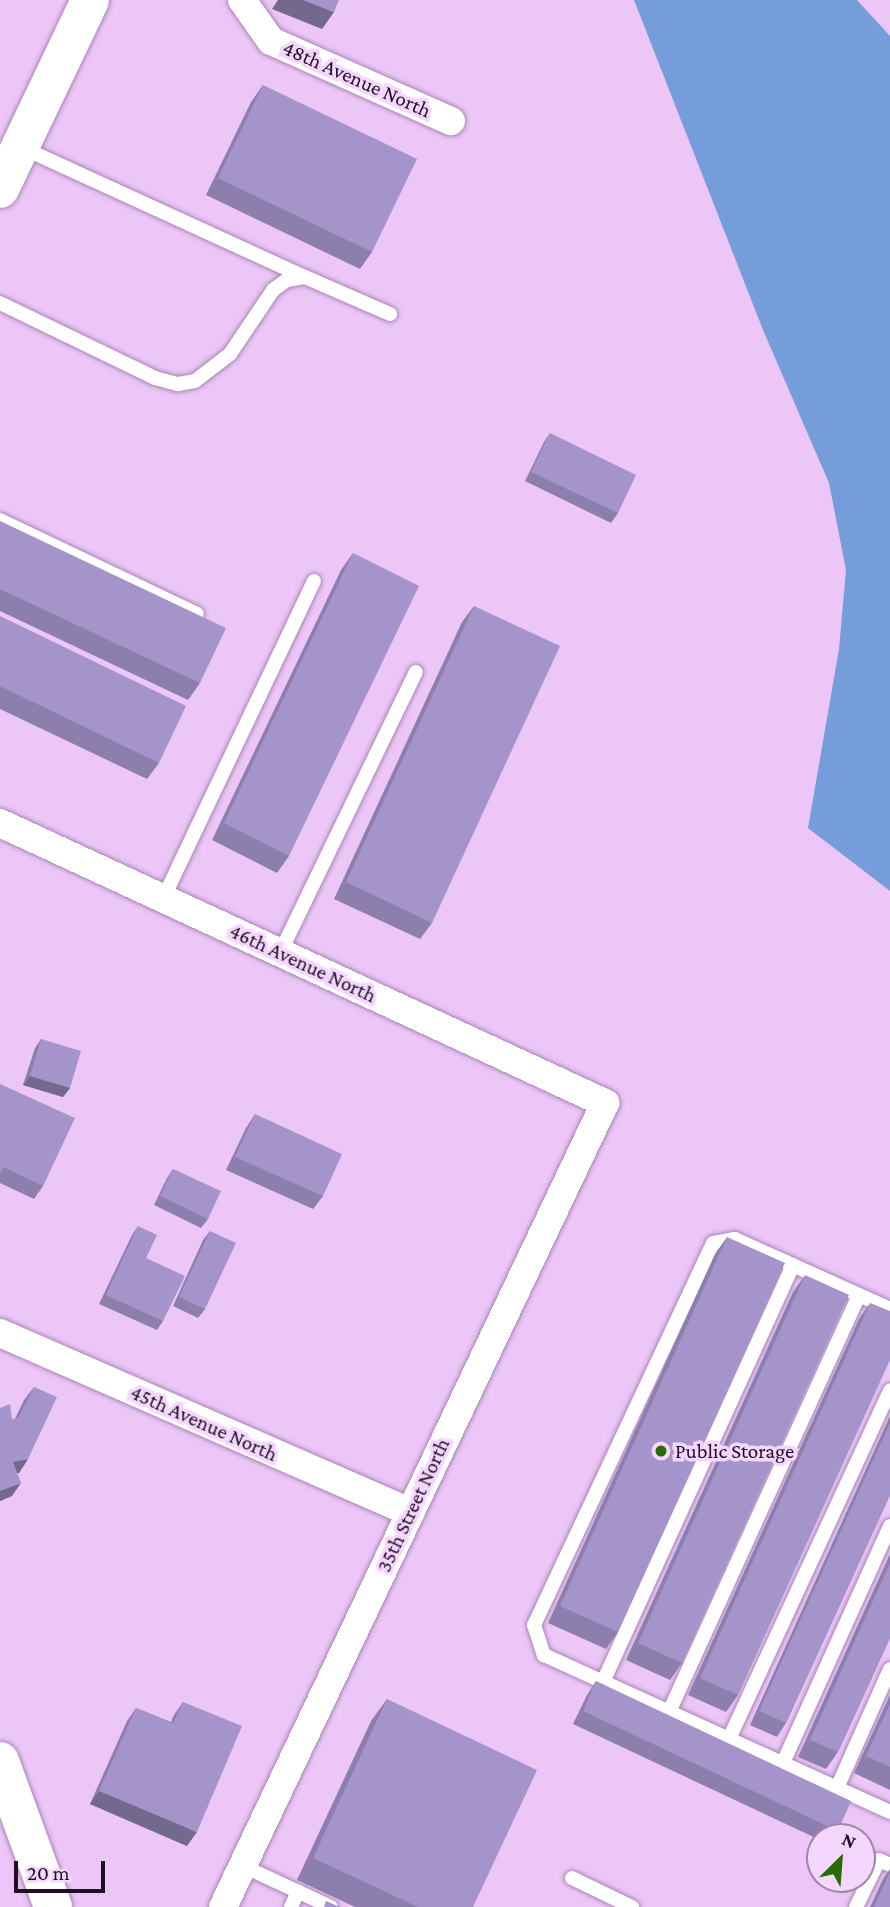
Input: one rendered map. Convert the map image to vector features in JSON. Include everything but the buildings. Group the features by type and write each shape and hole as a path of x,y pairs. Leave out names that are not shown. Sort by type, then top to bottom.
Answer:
{"street":[{"path":"0,189 90,0"},
{"name":"48th Avenue North","path":"242,0 271,41 451,121"},
{"name":"46th Avenue North","path":"0,823 605,1103"},
{"name":"35th Street North","path":"223,1907 605,1103"},
{"name":"45th Avenue North","path":"0,1333 409,1512"},
{"path":"0,1761 53,1907"}],"lane":[{"path":"20,147 390,314"},
{"path":"0,303 155,378 177,384 211,371 230,354 272,290 287,280 305,277"},
{"path":"0,520 197,614"},
{"path":"163,899 314,581"},
{"path":"280,953 416,672"},
{"path":"890,1308 735,1239 713,1243 534,1625 544,1655 890,1812"},
{"path":"603,1682 793,1265"},
{"path":"669,1712 859,1295"},
{"path":"730,1739 890,1391"},
{"path":"783,1763 890,1526"},
{"path":"837,1788 890,1669"},
{"path":"856,1907 878,1860 890,1865"},
{"path":"243,1866 331,1907"},
{"path":"572,1878 632,1907"},
{"path":"291,1907 298,1891"}],"water":[{"path":"634,0 857,0 890,36 890,891 808,828 839,649 846,570 829,483 763,330"}],"place":[{"name":"Public Storage","path":"661,1451"}]}
